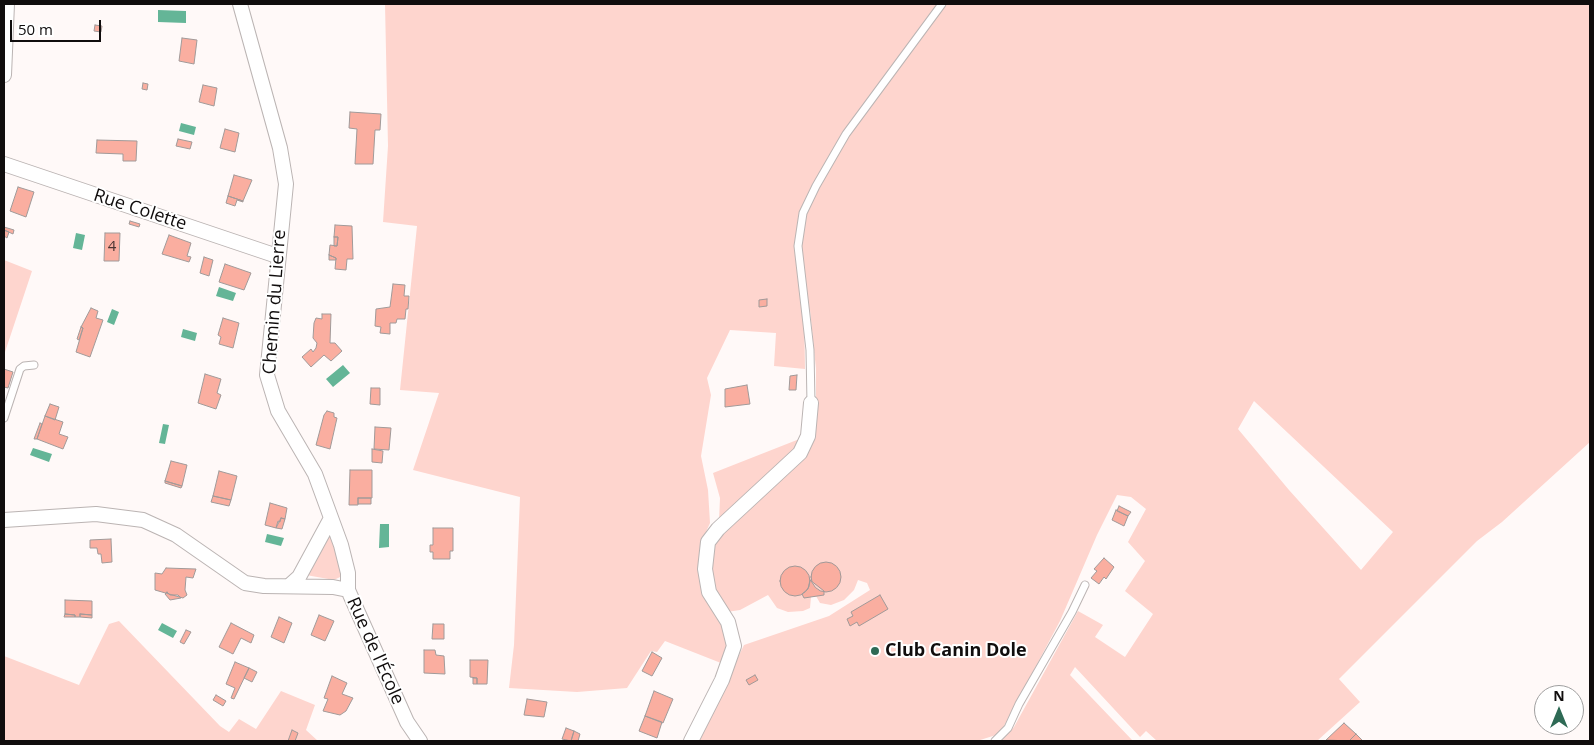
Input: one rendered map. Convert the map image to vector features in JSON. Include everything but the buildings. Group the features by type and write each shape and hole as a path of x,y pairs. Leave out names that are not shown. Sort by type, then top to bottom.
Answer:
{"street":[{"path":"4,75 7,4"},
{"name":"Chemin du Lierre","path":"240,4 280,148 286,184 277,256 267,375 278,411 314,474 331,518 348,572 348,590"},
{"name":"Rue Colette","path":"4,164 277,256"},
{"path":"691,741 722,680 734,646 728,622 708,592 705,569 708,542 718,529 800,453 808,436 811,403"},
{"name":"Rue de l'École","path":"4,520 96,514 143,520 176,535 245,583 333,587 348,590 407,722 420,741"},
{"path":"289,586 299,577 331,518"}],"lane":[{"path":"811,403 810,350 798,246 803,213 846,134 942,4"},
{"path":"4,418 20,369 24,366 34,365"},
{"path":"995,741 1008,728 1019,704 1072,612 1085,585"}],"shaded area":[{"path":"385,4 1590,4 1590,442 1502,522 1477,541 1339,679 1360,702 1317,741 1157,741 1146,731 1140,737 1075,667 1070,675 1133,741 1001,741 1014,727 1078,611 1103,625 1095,637 1125,657 1153,614 1125,591 1145,561 1128,542 1146,509 1131,497 1117,495 1097,535 1060,621 1004,726 996,735 977,741 697,741 744,645 829,616 870,590 867,583 858,580 854,590 844,600 831,605 820,603 816,596 811,597 810,608 803,611 788,612 777,608 768,595 740,610 727,612 712,588 709,554 716,537 811,447 816,427 816,369 810,310 804,310 805,369 774,366 776,333 730,330 707,378 711,395 701,456 708,490 710,523 701,543 701,579 704,591 724,621 729,638 730,649 726,665 665,641 657,652 651,651 627,688 577,692 509,688 514,645 520,497 413,470 439,393 400,390 417,226 383,222 388,146","holes":["1254,401 1393,532 1361,570 1289,490 1238,429"]},
{"path":"158,10 186,11 186,23 158,22"},
{"path":"181,123 196,127 194,135 179,131"},
{"path":"76,233 85,235 82,250 73,248"},
{"path":"4,260 32,271 4,355"},
{"path":"219,287 236,293 233,301 216,296"},
{"path":"112,309 119,312 114,325 107,322"},
{"path":"183,329 197,333 195,341 181,337"},
{"path":"343,365 350,373 333,387 326,379"},
{"path":"163,424 169,425 165,444 159,443"},
{"path":"802,438 796,449 719,521 720,498 713,473"},
{"path":"33,448 52,454 49,462 30,455"},
{"path":"380,524 389,524 389,547 379,548"},
{"path":"328,532 332,533 341,570 340,577 334,580 306,575"},
{"path":"267,534 284,538 281,546 265,542"},
{"path":"119,621 220,726 229,732 239,719 256,729 281,691 315,705 306,730 318,741 4,741 4,656 79,685 109,624"},
{"path":"162,623 177,631 173,638 158,630"}],"place":[{"name":"Club Canin Dole","path":"875,651"}]}
